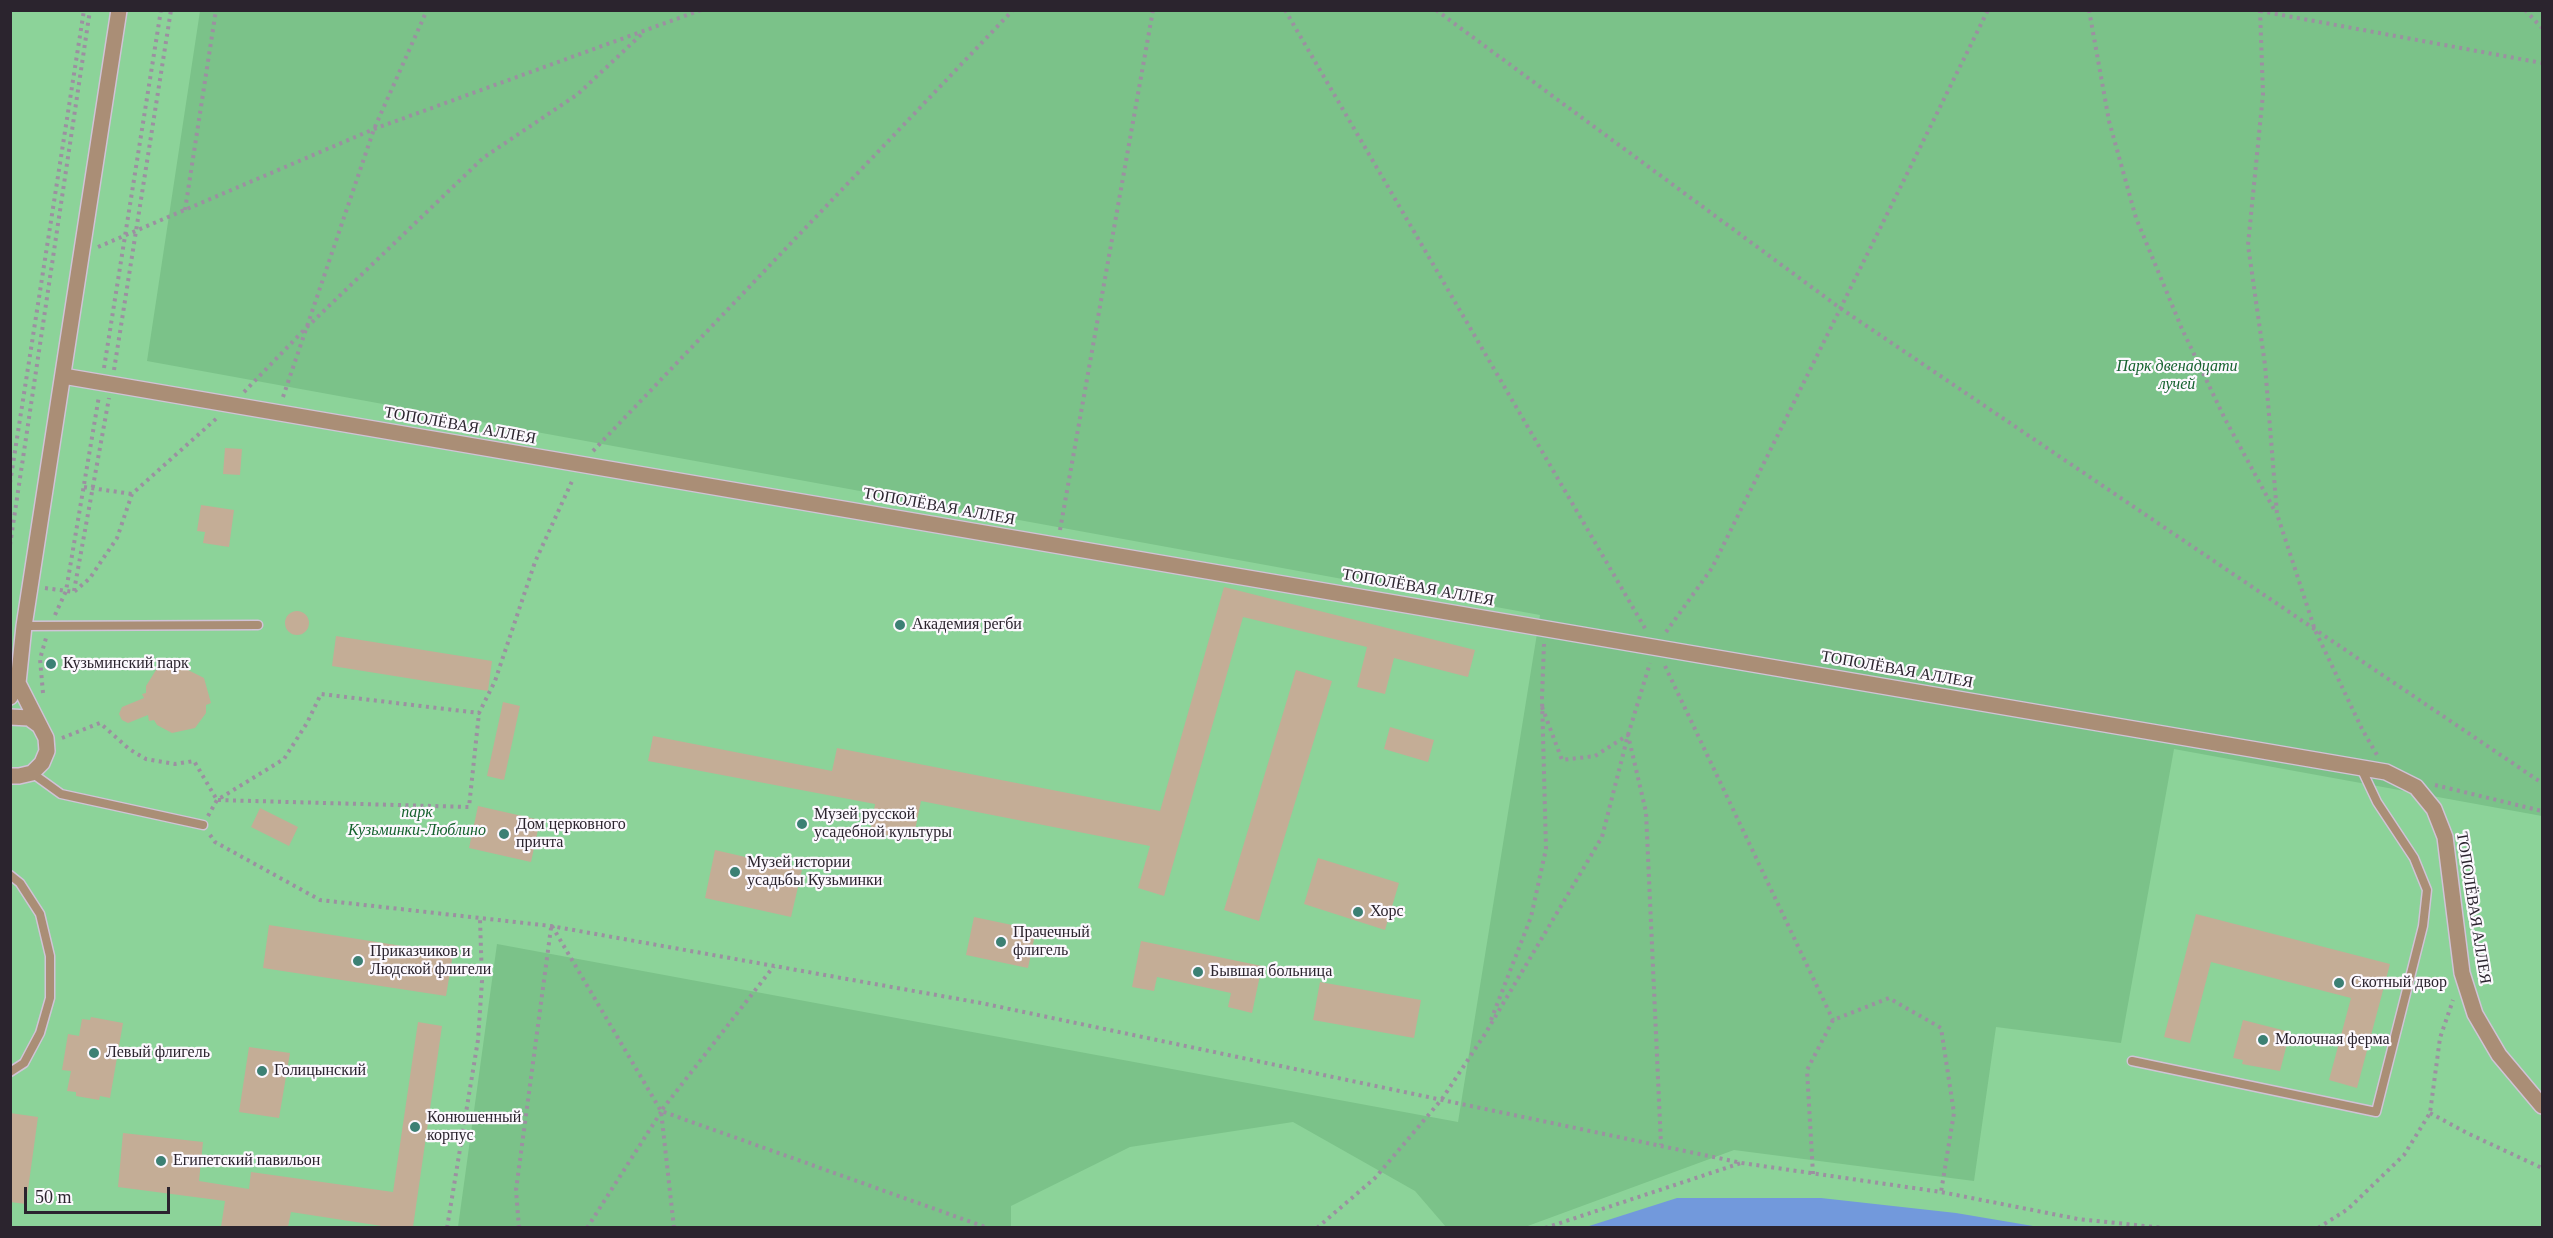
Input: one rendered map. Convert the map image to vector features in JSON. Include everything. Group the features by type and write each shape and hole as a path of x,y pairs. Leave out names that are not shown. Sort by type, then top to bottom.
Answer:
{"street":[{"path":"10,697 19,675 30,585 119,10"},
{"name":"ТОПОЛЁВАЯ АЛЛЕЯ","path":"63,376 2386,772 2416,786 2434,809 2445,837 2462,973 2475,1014 2499,1055 2542,1106"},
{"path":"10,776 32,773 42,764 47,751 46,738 19,675"},
{"path":"10,717 29,718 40,726"}],"lane":[{"path":"24,626 258,625"},
{"path":"2132,1061 2376,1112 2423,926 2427,890 2414,858 2377,802 2361,768"},
{"path":"32,773 61,794 203,825"},
{"path":"10,875 20,883 40,914 50,956 50,998 40,1033 24,1063 10,1072"}],"path":[{"path":"10,483 84,10"},
{"path":"10,545 90,10"},
{"path":"74,592 93,488 126,236 161,10"},
{"path":"44,700 40,659 49,627 66,591 84,487 135,231 171,10"},
{"path":"185,211 216,10"},
{"path":"278,413 374,129 427,10"},
{"path":"81,254 374,129 701,10"},
{"path":"217,800 469,807 479,713 495,681 535,562 580,464 1013,10"},
{"path":"1057,546 1153,10"},
{"path":"1284,10 1655,647 1833,1020"},
{"path":"1436,10 1840,308 2542,783"},
{"path":"2089,10 2109,121 2136,218 2182,329 2220,409 2277,514 2315,630 2362,729 2386,772"},
{"path":"2525,10 2542,28"},
{"path":"2277,514 2265,365 2248,245 2263,94 2260,11 2542,63"},
{"path":"30,585 74,592 90,578 117,538 132,494 231,405 305,329 483,158 578,94 644,32"},
{"path":"84,487 132,494"},
{"path":"1485,1034 1531,917 1546,849 1542,707 1545,628"},
{"path":"479,713 321,694 307,723 284,759 217,800 203,825 215,842 320,900 551,926 981,1003 1742,1163 1941,1192 2078,1219 2164,1227"},
{"path":"1542,707 1562,760 1595,756 1628,735 1646,812 1660,1145"},
{"path":"54,742 77,730 100,723 129,749 146,759 175,764 194,761 217,800"},
{"path":"2431,783 2542,812"},
{"path":"447,1227 478,1040 482,981 480,919"},
{"path":"551,926 661,1112 674,1227"},
{"path":"519,1227 516,1190 551,926"},
{"path":"587,1227 661,1112 774,966"},
{"path":"2318,1227 2348,1209 2404,1155 2430,1113 2440,1038 2462,973"},
{"path":"1814,1174 1808,1070 1833,1020 1889,998 1941,1028 1954,1113 1941,1192"},
{"path":"661,1112 988,1227"},
{"path":"2430,1113 2542,1168"},
{"path":"1545,1227 1742,1163"}],"green space":[{"name":"парк Кузьминки-Люблино","path":"10,11 2542,11 2542,1227 11,1227"},
{"name":"Парк двенадцати лучей","path":"200,11 2542,11 2542,816 2174,749 2121,1043 1996,1027 1974,1181 1734,1150 1525,1227 1446,1227 1415,1191 1293,1122 1130,1147 1011,1206 1011,1227 458,1227 497,944 1458,1122 1540,615 147,361"}],"water":[{"path":"1677,1198 1821,1198 1956,1213 2039,1227 1586,1227"}],"building":[{"path":"225,448 242,449 240,475 223,474"},
{"path":"201,505 234,510 229,547 203,543 205,532 197,531"},
{"path":"1224,587 1475,650 1468,677 1394,658 1385,694 1357,687 1367,647 1243,617 1164,896 1138,888 1150,846 921,801 913,840 870,832 875,804 648,761 653,736 832,771 837,748 1160,811"},
{"path":"297,611 302,612 308,618 308,628 302,634 297,635 292,634 286,628 285,623 286,618 292,612"},
{"path":"336,636 492,661 488,691 332,666"},
{"path":"180,666 204,678 211,703 206,705 206,713 195,728 172,733 157,725 154,720 149,721 148,715 128,723 122,720 119,714 122,707 144,698 142,694 146,693 146,686 156,670"},
{"path":"1296,670 1332,681 1259,921 1224,910"},
{"path":"503,702 520,706 504,780 487,776"},
{"path":"1390,727 1434,740 1428,762 1384,749"},
{"name":"Дом церковного причта","path":"478,806 540,820 531,862 469,848"},
{"path":"260,808 298,827 289,846 251,827"},
{"path":"715,850 802,870 791,917 705,898"},
{"path":"1318,858 1399,883 1385,930 1304,904"},
{"name":"Скотный двор","path":"2196,914 2390,964 2357,1088 2329,1080 2351,998 2211,962 2190,1043 2164,1037"},
{"name":"Прачечный флигель","path":"974,917 1036,930 1028,968 966,955"},
{"name":"Приказчиков и Людской флигели","path":"269,925 453,954 446,996 263,968"},
{"name":"Бывшая больница","path":"1141,941 1262,966 1252,1013 1228,1007 1231,993 1157,977 1154,991 1132,987"},
{"path":"1320,982 1421,1000 1414,1038 1313,1020"},
{"name":"Левый флигель","path":"91,1017 123,1023 110,1098 100,1096 99,1100 76,1096 76,1092 67,1091 71,1071 62,1070 68,1034 79,1036 82,1019 90,1020"},
{"name":"Молочная ферма","path":"2243,1020 2290,1032 2280,1071 2242,1064 2243,1060 2233,1058"},
{"path":"418,1022 442,1026 413,1227 388,1227 291,1212 288,1227 221,1227 225,1201 118,1187 123,1133 203,1142 199,1181 249,1189 251,1172 393,1192"},
{"path":"249,1047 290,1053 279,1118 239,1112"},
{"path":"10,1113 38,1117 26,1204 10,1202"}],"place":[{"name":"Академия регби","path":"900,625"},
{"name":"Кузьминский парк","path":"51,664"},
{"name":"Музей русской усадебной культуры","path":"802,824"},
{"name":"Дом церковного причта","path":"504,834"},
{"name":"Музей истории усадьбы Кузьминки","path":"735,872"},
{"name":"Хорс","path":"1358,912"},
{"name":"Прачечный флигель","path":"1001,942"},
{"name":"Приказчиков и Людской флигели","path":"358,961"},
{"name":"Бывшая больница","path":"1198,972"},
{"name":"Скотный двор","path":"2339,983"},
{"name":"Молочная ферма","path":"2263,1040"},
{"name":"Левый флигель","path":"94,1053"},
{"name":"Голицынский","path":"262,1071"},
{"name":"Конюшенный корпус","path":"415,1127"},
{"name":"Египетский павильон","path":"161,1161"}]}
